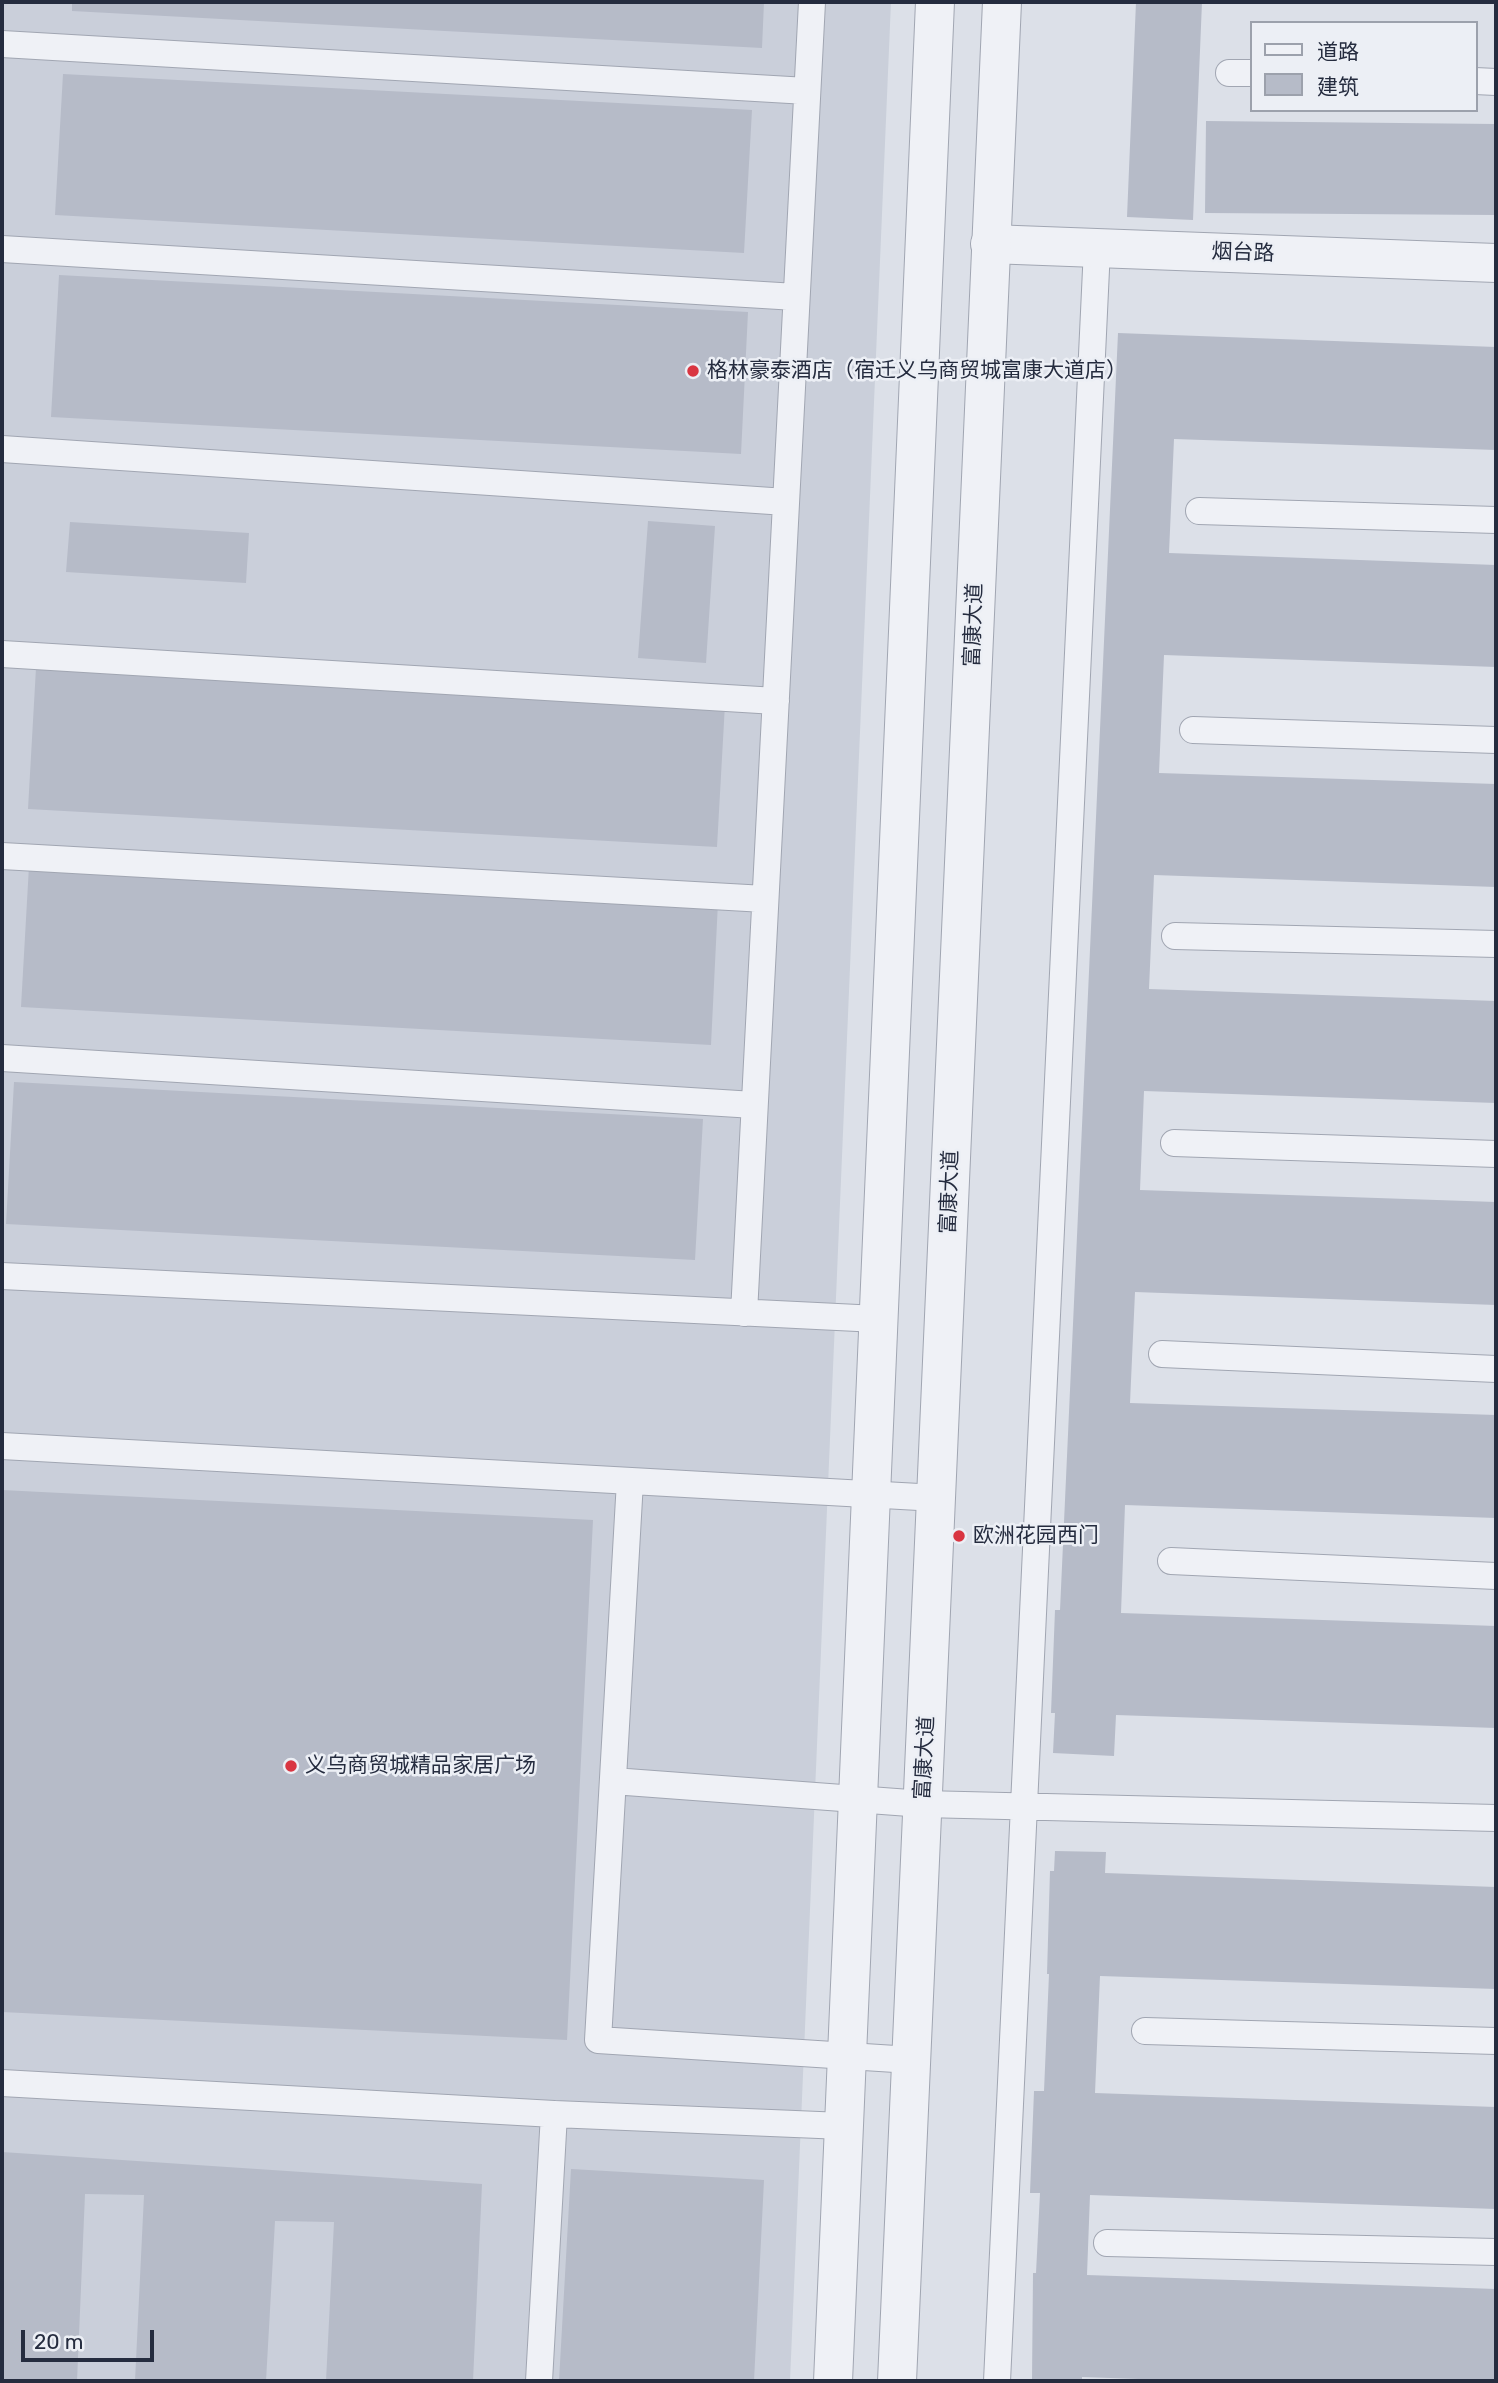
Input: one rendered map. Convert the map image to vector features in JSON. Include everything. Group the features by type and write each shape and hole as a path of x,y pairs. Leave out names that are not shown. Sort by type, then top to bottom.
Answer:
{"street":[{"path":"833,2381 935,2"},
{"name":"富康大道","path":"897,2381 1002,2"},
{"name":"烟台路","path":"990,244 1496,263"}],"lane":[{"path":"744,1313 812,2"},
{"path":"2,44 807,90"},
{"path":"1477,81 1496,82"},
{"path":"2,248 796,297"},
{"path":"997,2381 1097,248"},
{"path":"2,449 786,502"},
{"path":"1199,511 1496,520"},
{"path":"2,654 776,701"},
{"path":"1193,730 1496,740"},
{"path":"2,856 765,899"},
{"path":"1175,936 1496,944"},
{"path":"2,1058 754,1105"},
{"path":"1174,1143 1496,1154"},
{"path":"2,1276 878,1319"},
{"path":"1163,1354 1496,1369"},
{"path":"2,1446 937,1498"},
{"path":"630,1481 598,2040 911,2060"},
{"path":"1171,1561 1496,1576"},
{"path":"612,1781 923,1804 1496,1818"},
{"path":"1145,2031 1496,2041"},
{"path":"2,2083 844,2126"},
{"path":"539,2381 554,2113"},
{"path":"1107,2243 1496,2252"}],"shaded area":[{"path":"2,2 891,2 790,2381 2,2381"}],"building":[{"path":"72,2 764,2 762,48 72,11"},
{"path":"1136,2 1202,2 1193,220 1127,217"},
{"path":"63,74 752,110 744,253 55,215"},
{"path":"1206,121 1496,124 1496,215 1205,213"},
{"path":"59,275 748,312 741,454 51,417"},
{"path":"1118,333 1496,347 1496,450 1174,439 1169,553 1496,565 1496,667 1164,655 1159,773 1496,784 1496,887 1154,875 1149,989 1496,1001 1496,1103 1144,1091 1140,1190 1496,1202 1496,1305 1135,1292 1130,1403 1496,1415 1496,1518 1125,1505 1121,1613 1496,1626 1496,1728 1116,1715 1114,1756 1053,1753 1055,1713 1051,1713 1055,1610 1060,1610"},
{"path":"648,521 715,526 706,663 638,658"},
{"path":"70,522 249,533 246,583 66,572"},
{"path":"36,668 725,704 717,847 28,809"},
{"path":"29,866 718,902 711,1045 21,1007"},
{"path":"14,1082 703,1119 695,1260 6,1224"},
{"name":"义乌商贸城精品家居广场","path":"2,1490 593,1520 567,2040 2,2012"},
{"path":"1055,1851 1106,1852 1105,1873 1496,1887 1496,1989 1100,1976 1095,2093 1496,2107 1496,2209 1090,2195 1087,2275 1496,2289 1496,2381 1195,2381 1082,2377 1082,2381 1032,2381 1033,2273 1036,2273 1040,2193 1030,2193 1034,2091 1044,2091 1050,1871 1054,1871"},
{"path":"2,2152 482,2184 473,2381 326,2381 334,2222 275,2221 266,2381 135,2381 144,2195 85,2194 77,2381 2,2381"},
{"path":"571,2169 764,2180 754,2381 559,2381"}],"place":[{"name":"格林豪泰酒店（宿迁义乌商贸城富康大道店）","path":"693,371"},
{"name":"欧洲花园西门","path":"959,1536"},
{"name":"义乌商贸城精品家居广场","path":"291,1766"}]}
